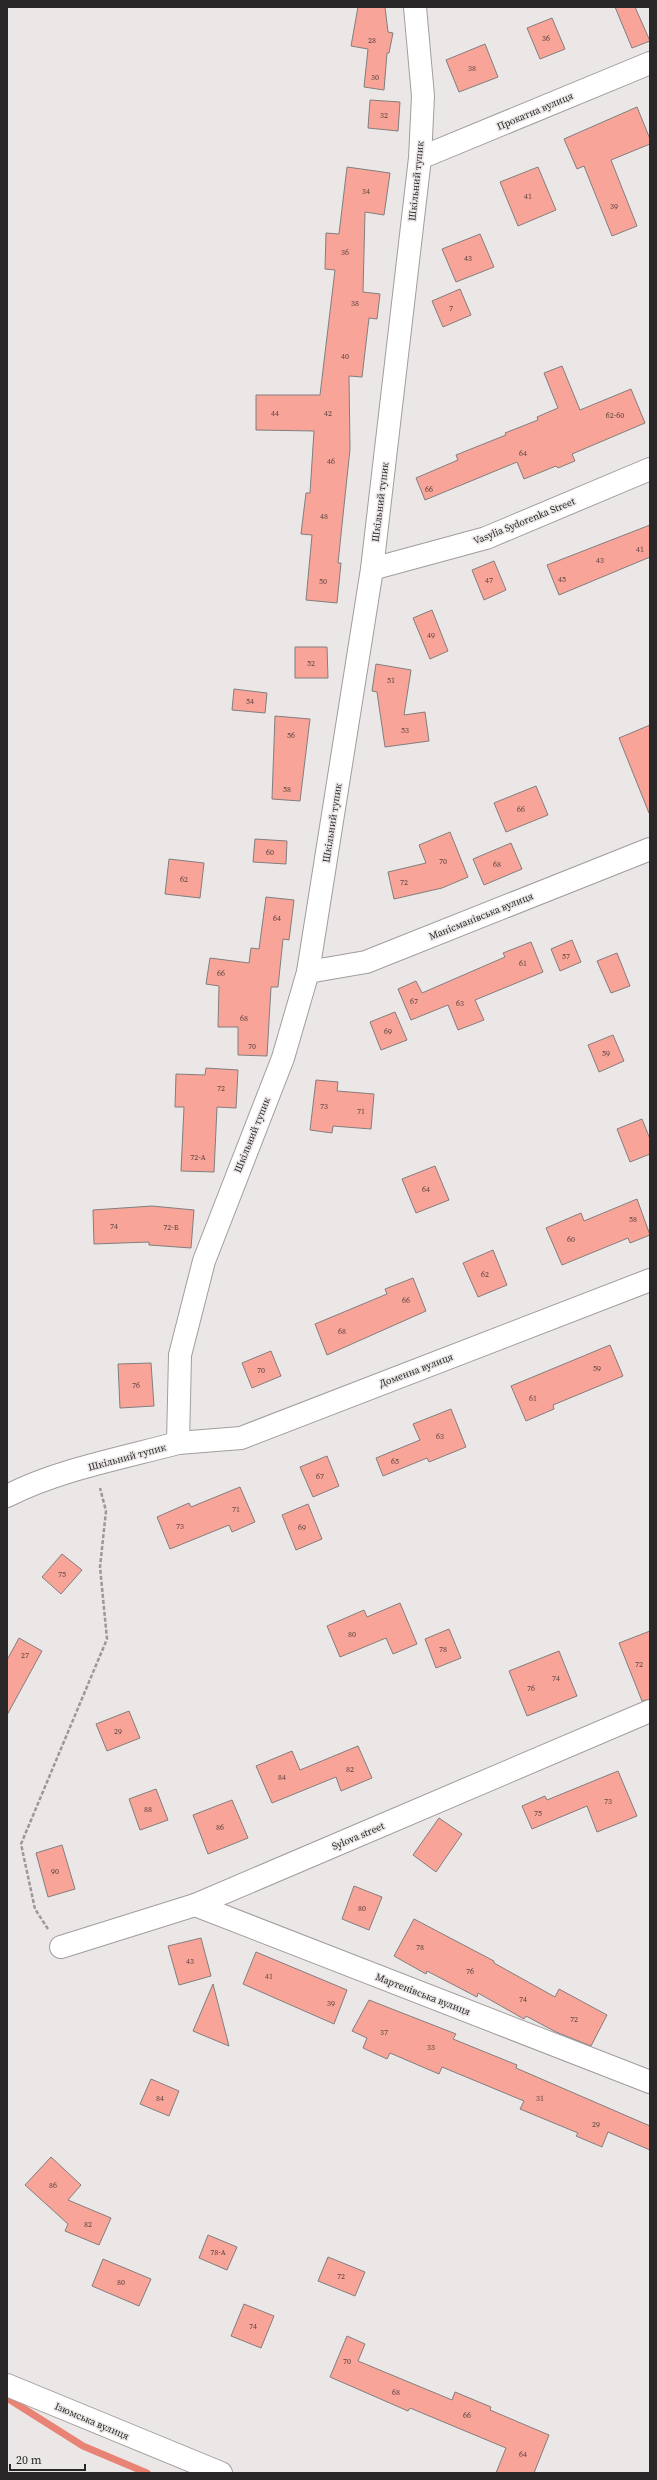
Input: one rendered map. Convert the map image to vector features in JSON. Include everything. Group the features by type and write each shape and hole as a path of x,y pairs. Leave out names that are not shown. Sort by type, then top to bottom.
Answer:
{"street":[{"name":"Шкільний тупик","path":"7,1496 23,1488 94,1466 178,1443 180,1355 204,1261 283,1058 308,972 372,569 420,158 423,96 415,7"},
{"name":"Прокатна вулиця","path":"420,158 650,63"},
{"name":"Vasylia Sydorenka Street","path":"372,569 486,538 650,469"},
{"name":"Манісманівська вулиця","path":"308,972 366,962 650,848"},
{"name":"Доменна вулиця","path":"178,1443 241,1438 650,1280"},
{"name":"Sylova street","path":"61,1947 196,1905 650,1711"},
{"name":"Мартенівська вулиця","path":"196,1905 650,2082"},
{"name":"Ізюмська вулиця","path":"7,2385 221,2473"}],"path":[{"path":"61,1947 35,1909 21,1844 107,1640 100,1567 106,1511 94,1466"}],"building":[{"path":"358,7 385,7 388,32 393,33 389,53 387,53 384,90 364,87 368,49 351,46"},
{"path":"615,7 635,7 650,41 632,48"},
{"path":"552,18 565,49 540,59 527,28"},
{"path":"485,44 498,77 459,92 446,60"},
{"path":"370,100 400,102 398,131 368,128"},
{"path":"637,107 650,139 650,144 611,160 637,226 612,236 584,166 577,169 564,139"},
{"path":"347,167 390,173 384,215 365,212 363,292 380,294 377,319 369,318 362,377 349,376 350,449 338,563 341,563 337,603 306,600 312,535 301,534 306,493 310,493 314,431 256,430 256,395 320,395 335,270 325,269 326,233 339,234"},
{"path":"538,167 556,210 518,226 500,182"},
{"path":"480,234 494,267 456,282 442,249"},
{"path":"460,289 471,315 443,327 432,301"},
{"path":"562,366 580,410 631,389 645,423 572,454 575,461 558,468 556,466 524,479 517,462 425,500 416,478 458,460 456,455 506,435 505,433 538,420 537,417 558,408 544,373"},
{"path":"650,525 650,557 559,595 547,565"},
{"path":"494,561 506,590 484,600 472,570"},
{"path":"432,610 448,651 430,659 413,618"},
{"path":"295,647 327,647 328,678 295,678"},
{"path":"376,664 411,670 404,715 425,712 429,741 385,747 377,692 372,691"},
{"path":"234,689 267,693 265,713 232,710"},
{"path":"275,716 310,719 300,801 272,799"},
{"path":"650,725 650,813 649,813 619,738"},
{"path":"536,786 548,815 506,832 494,803"},
{"path":"450,832 468,877 442,888 394,899 388,872 426,863 419,845"},
{"path":"255,839 287,841 286,864 253,862"},
{"path":"511,843 522,869 484,885 473,859"},
{"path":"169,859 204,863 200,898 165,894"},
{"path":"266,897 294,900 289,940 283,939 278,987 271,987 267,1056 238,1055 238,1027 218,1027 219,986 206,984 210,958 249,963 251,948 259,949"},
{"path":"572,940 581,962 560,971 551,949"},
{"path":"531,942 543,972 475,1000 484,1020 458,1030 448,1005 411,1020 398,989 416,981 422,993 505,957 503,953"},
{"path":"617,953 630,986 611,993 597,961"},
{"path":"395,1012 407,1040 381,1050 370,1022"},
{"path":"613,1035 624,1061 599,1072 588,1045"},
{"path":"206,1068 238,1070 236,1108 217,1107 214,1172 181,1171 184,1107 175,1107 176,1074 205,1075"},
{"path":"316,1080 338,1082 337,1091 374,1094 371,1129 333,1126 332,1133 310,1130"},
{"path":"642,1119 650,1139 650,1154 630,1162 617,1129"},
{"path":"435,1166 449,1200 416,1213 402,1179"},
{"path":"637,1199 650,1235 630,1243 628,1238 562,1265 546,1228 581,1213 584,1221"},
{"path":"152,1206 194,1210 191,1248 149,1245 149,1242 94,1244 93,1210"},
{"path":"493,1250 507,1285 478,1297 463,1263"},
{"path":"413,1278 426,1311 327,1355 315,1324 387,1294 385,1289"},
{"path":"610,1345 623,1376 553,1405 554,1409 526,1421 511,1386"},
{"path":"271,1351 281,1376 252,1388 242,1363"},
{"path":"151,1363 154,1406 120,1408 118,1364"},
{"path":"451,1409 466,1447 429,1462 427,1458 383,1476 376,1458 420,1440 413,1424"},
{"path":"327,1456 339,1486 313,1497 300,1467"},
{"path":"240,1487 255,1522 232,1532 229,1525 170,1549 157,1517 189,1503 191,1507"},
{"path":"308,1504 322,1539 296,1550 282,1515"},
{"path":"62,1554 82,1570 61,1594 42,1577"},
{"path":"400,1603 417,1644 393,1654 386,1638 340,1657 327,1626 364,1610 367,1617"},
{"path":"449,1629 461,1658 436,1668 425,1639"},
{"path":"650,1631 650,1699 642,1701 619,1643"},
{"path":"19,1638 42,1651 7,1715 7,1660"},
{"path":"559,1651 577,1696 527,1716 509,1671"},
{"path":"129,1711 140,1738 107,1751 96,1724"},
{"path":"358,1746 372,1778 341,1791 336,1777 272,1803 256,1766 292,1751 300,1770"},
{"path":"618,1771 637,1816 597,1832 587,1806 532,1829 522,1806 545,1796 547,1800"},
{"path":"156,1789 168,1820 140,1830 129,1799"},
{"path":"232,1800 248,1838 208,1854 193,1815"},
{"path":"439,1818 462,1834 436,1872 413,1855"},
{"path":"62,1845 75,1889 48,1897 36,1853"},
{"path":"354,1886 382,1897 369,1930 342,1919"},
{"path":"414,1919 494,1961 494,1963 555,1997 559,1989 607,2015 591,2046 556,2032 526,2016 524,2019 478,1993 477,1997 427,1971 426,1974 394,1956"},
{"path":"201,1938 211,1976 179,1985 168,1946"},
{"path":"256,1952 347,1990 334,2024 243,1984"},
{"path":"213,1984 229,2046 193,2031"},
{"path":"369,2000 456,2034 453,2039 517,2065 516,2068 650,2126 650,2150 608,2132 602,2147 576,2136 578,2133 520,2109 524,2101 442,2067 439,2074 390,2053 387,2059 363,2048 367,2038 352,2031"},
{"path":"151,2079 179,2091 169,2116 140,2104"},
{"path":"51,2157 81,2185 68,2200 111,2218 99,2245 65,2231 68,2224 25,2185"},
{"path":"208,2235 237,2247 227,2270 199,2258"},
{"path":"328,2257 365,2272 355,2296 318,2281"},
{"path":"103,2259 151,2279 139,2306 92,2286"},
{"path":"244,2304 274,2316 261,2348 231,2336"},
{"path":"347,2336 365,2344 358,2361 452,2400 455,2392 491,2407 490,2410 549,2435 534,2473 496,2473 506,2448 410,2408 408,2411 330,2377"}],"waterway":[{"path":"7,2398 83,2446 147,2473"}]}
